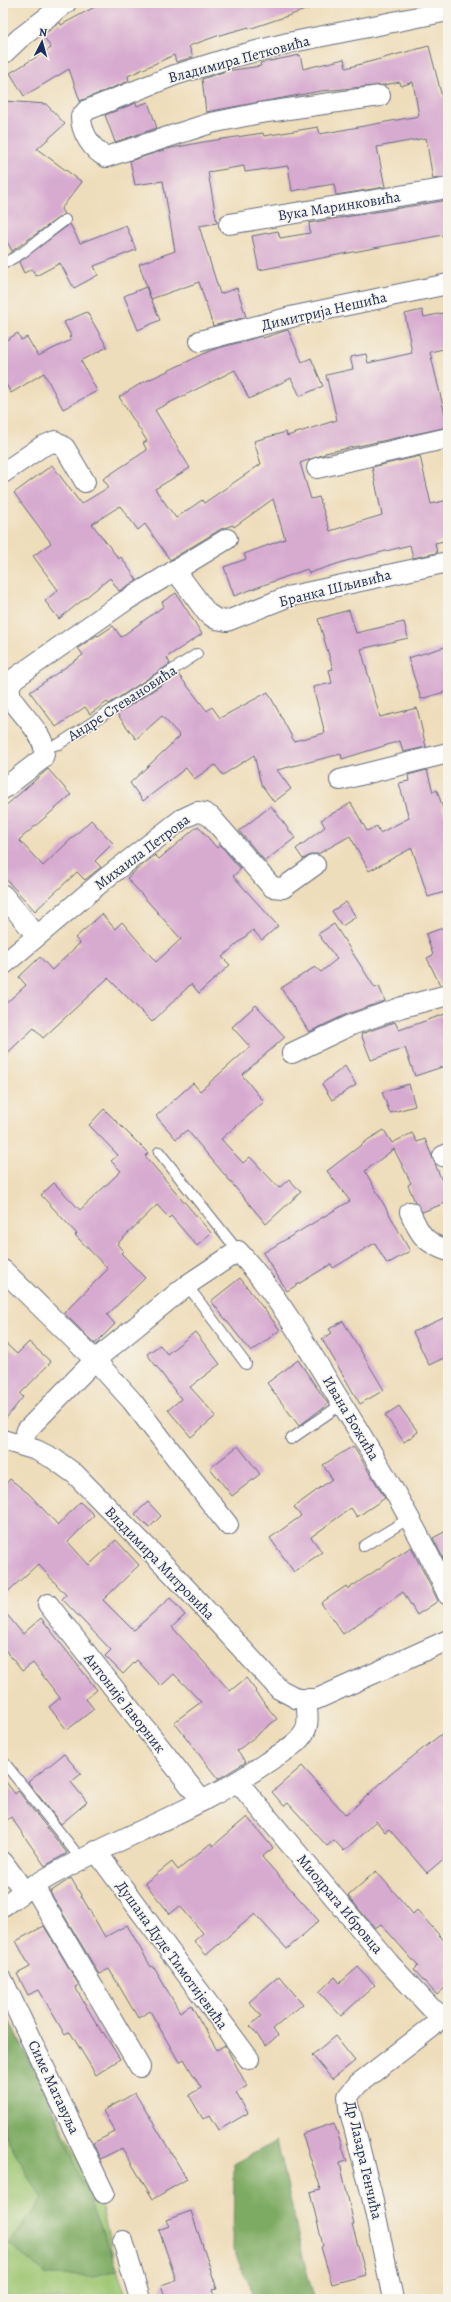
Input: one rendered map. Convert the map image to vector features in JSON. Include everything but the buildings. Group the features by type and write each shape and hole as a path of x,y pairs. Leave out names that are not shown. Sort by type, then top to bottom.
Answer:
{"street":[{"path":"3,54 20,38 66,3"},
{"name":"Владимира Петковића","path":"380,96 260,113 211,123 106,157 97,153 81,127 81,117 87,110 174,74 288,43 448,11"},
{"name":"Вука Маринковића","path":"229,224 448,188"},
{"name":"Димитрија Нешића","path":"200,341 295,316 448,284"},
{"path":"317,468 448,438"},
{"path":"3,472 41,447 55,441 65,448 85,482"},
{"path":"3,789 42,759 44,748 42,740 11,697 9,686 15,678 125,601 227,539"},
{"name":"Бранка Шљивића","path":"175,570 206,613 216,619 227,621 294,596 448,562"},
{"path":"340,780 448,753"},
{"name":"Михаила Петрова","path":"3,965 176,824 197,812 204,813 210,817 272,886 283,888 315,865"},
{"path":"3,895 37,936"},
{"path":"292,1053 351,1025 402,1007 448,995"},
{"path":"410,1212 422,1237 436,1246 448,1251"},
{"path":"22,1445 27,1430 95,1360 186,1285 238,1251"},
{"name":"Ивана Божића","path":"238,1251 268,1288 317,1360 408,1519 448,1595"},
{"path":"3,1270 95,1360 162,1437 228,1525"},
{"name":"Владимира Митровића","path":"3,1440 22,1445 54,1458 75,1474 171,1572 279,1689 291,1697 306,1700"},
{"name":"Антоније Јаворник","path":"48,1604 202,1801"},
{"path":"3,1906 28,1888 88,1855 202,1801 238,1782 297,1741 305,1732 308,1719 306,1700 332,1694 366,1676 447,1643"},
{"name":"Миодрага Ибровца","path":"238,1782 389,1962 445,2018"},
{"name":"Душана Дуде Тимотијевића","path":"88,1855 249,2059"},
{"path":"3,1862 28,1888 140,2067"},
{"name":"Симе Матавуља","path":"3,1981 104,2194"},
{"name":"Др Лазара Генчића","path":"393,2299 381,2235 349,2108 348,2096 358,2084 445,2018"},
{"path":"122,2241 140,2299"}],"lane":[{"path":"3,264 22,253 65,220"},
{"name":"Андре Стевановића","path":"44,748 59,744 197,654"},
{"name":"Ивана Божића","path":"158,1152 238,1251"},
{"path":"186,1285 246,1364"},
{"path":"292,1439 342,1404"},
{"path":"364,1546 408,1519"},
{"name":"Душана Дуде Тимотијевића","path":"3,1761 88,1855"}],"green space":[{"path":"3,2006 102,2208 114,2260 127,2299 3,2299"},
{"path":"3,2011 45,2089 118,2270 93,2276 47,2275 9,2244 42,2199 3,2131"},
{"path":"277,2141 299,2241 315,2299 256,2299 233,2250 234,2164"}]}
